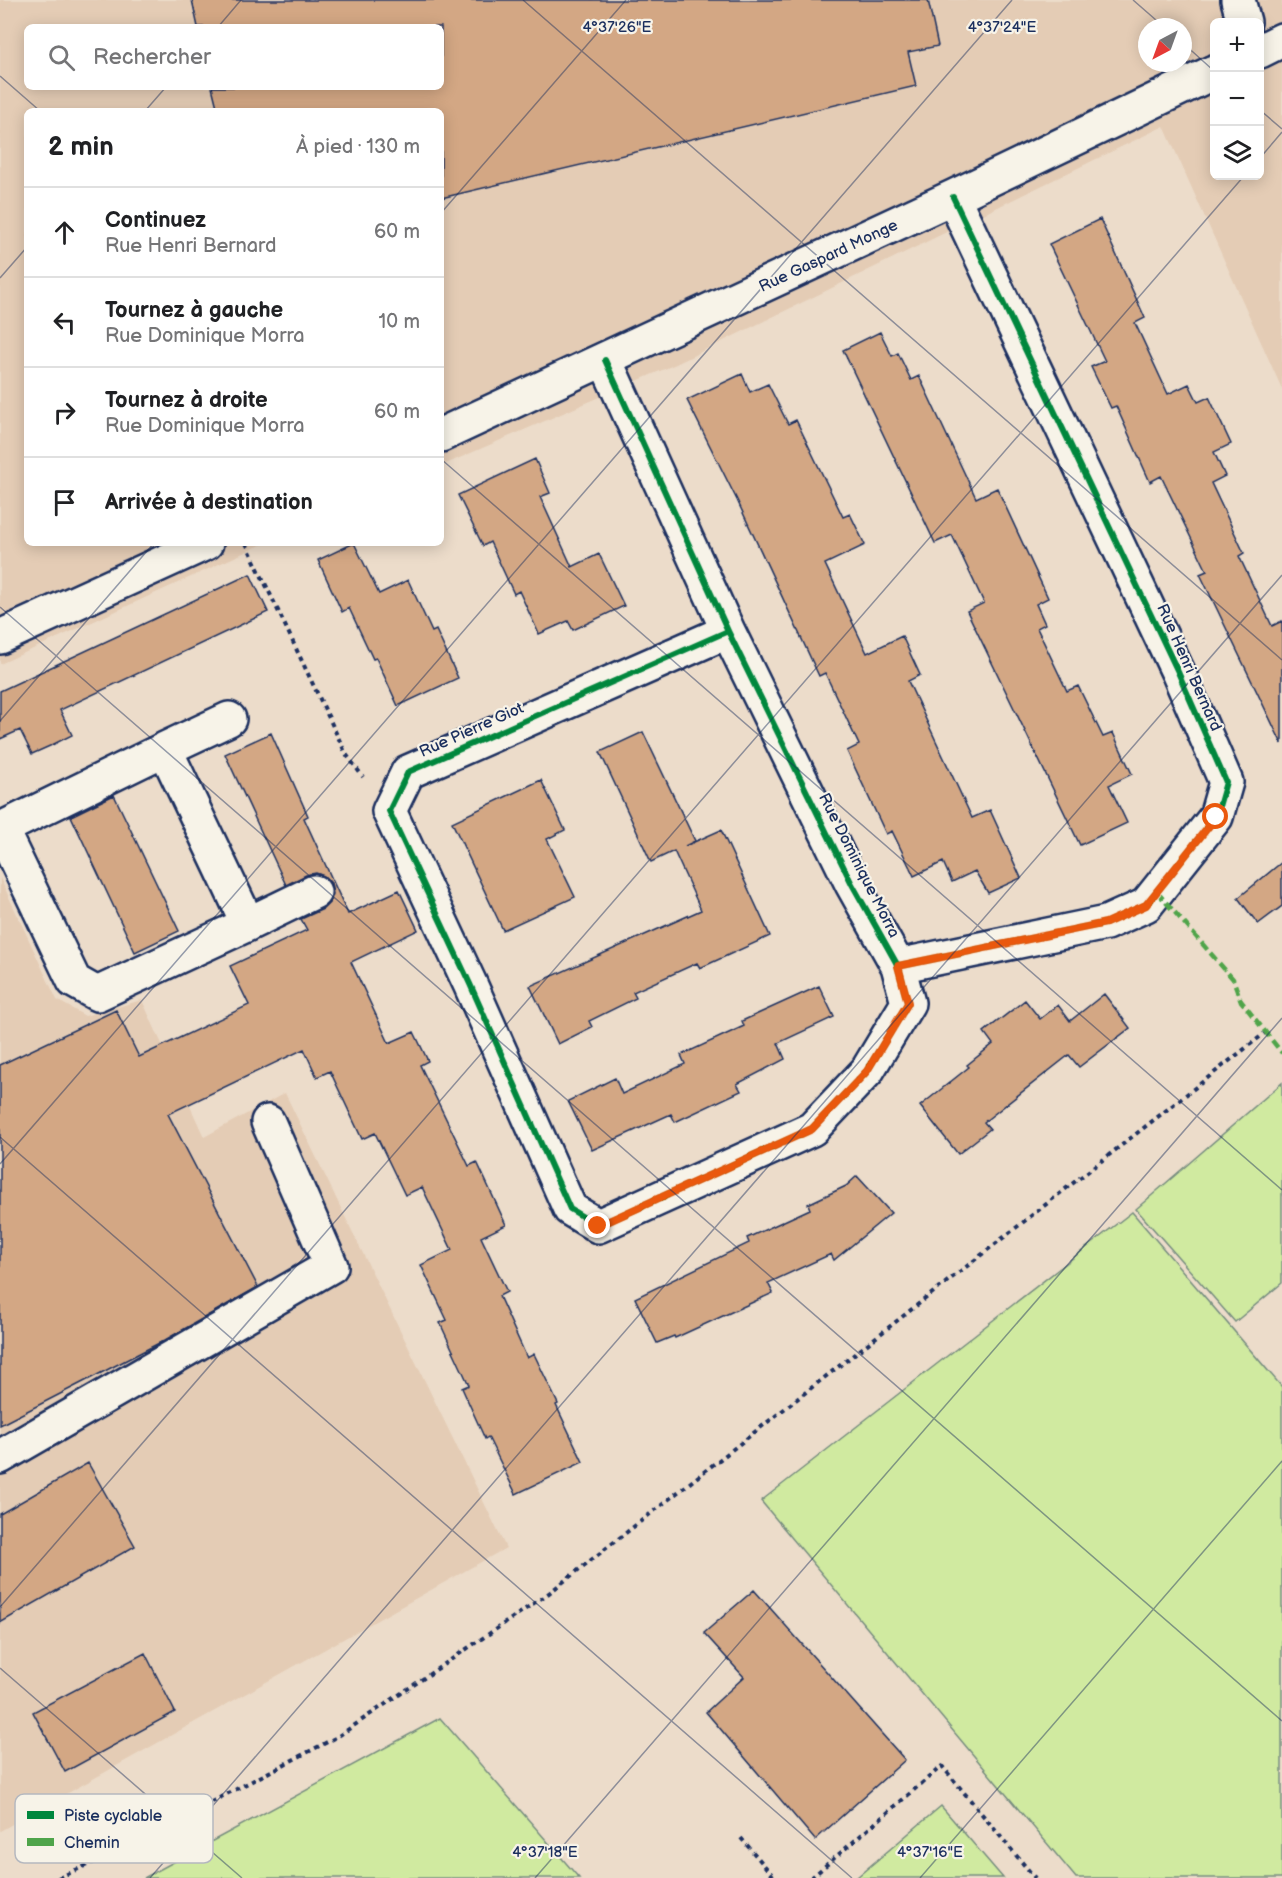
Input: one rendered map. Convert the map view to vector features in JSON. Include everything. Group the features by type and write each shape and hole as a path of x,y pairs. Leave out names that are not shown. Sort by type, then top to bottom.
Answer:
{"street":[{"path":"1238,0 1243,18"},
{"path":"1264,49 1282,40"},
{"name":"Rue Gaspard Monge","path":"444,434 953,197 1210,74"},
{"name":"Rue Henri Bernard","path":"898,966 1106,923 1146,905 1216,817 1226,782 1178,672 953,197"},
{"path":"605,360 728,631"},
{"path":"0,638 199,546"},
{"name":"Rue Dominique Morra","path":"389,811 470,984 570,1209 598,1226 812,1129 867,1071 908,1003 898,966 852,884 728,631"},
{"name":"Rue Pierre Giot","path":"389,811 408,772 728,631"},
{"path":"229,719 0,829 74,981 97,994 314,892"},
{"path":"165,750 248,924"},
{"path":"0,1457 331,1266 268,1122"}],"path":[{"path":"247,546 346,754 389,811"},
{"path":"213,1801 337,1737 549,1593 1265,1033"},
{"path":"811,1878 942,1766 1035,1878"},
{"path":"741,1838 775,1878"},
{"path":"58,1878 92,1863"}],"shaded area":[{"path":"0,0 1282,0 1282,389 1164,126 676,364 444,465 444,108 24,108 24,546 258,546 0,664"},
{"path":"0,878 57,1000 85,1016 142,1000 204,1137 285,1093 506,1548 66,1794 15,1794 15,1823 0,1831"}],"green space":[{"path":"1282,1083 1282,1283 1235,1322 1136,1209"},
{"path":"1132,1212 1282,1387 1282,1878 1076,1878 761,1501"},
{"path":"440,1718 579,1878 144,1878 172,1863 213,1863 213,1841"},
{"path":"941,1806 1003,1878 856,1878"}],"building":[{"path":"192,0 928,0 938,46 908,52 916,86 444,197 444,108 217,108 213,90 444,90 444,24 197,24"},
{"path":"1100,219 1145,318 1135,323 1168,394 1189,384 1198,402 1209,397 1231,444 1214,452 1225,476 1211,483 1244,553 1239,556 1272,626 1282,621 1282,744 1200,574 1207,571 1161,476 1150,482 1116,406 1111,408 1091,367 1105,361 1049,244"},
{"path":"880,332 892,356 898,353 911,380 919,376 976,498 997,488 1048,598 1036,604 1045,624 1037,628 1067,691 1078,686 1103,737 1113,733 1132,774 1109,785 1127,823 1080,845 967,611 984,603 952,535 935,543 843,350"},
{"path":"742,374 750,392 768,384 788,424 796,420 843,517 850,514 865,545 825,564 867,653 902,636 920,675 908,681 972,818 990,810 1021,878 988,893 975,871 952,882 943,862 914,876 892,831 886,834 847,751 859,745 825,673 819,676 737,500 687,400"},
{"path":"535,459 550,493 540,497 572,567 599,554 624,606 573,630 568,621 539,634 519,591 514,594 490,542 483,546 458,495"},
{"path":"348,546 355,546 379,594 408,580 432,632 436,630 458,678 398,706 349,608 342,612 318,560"},
{"path":"250,574 268,612 60,710 72,735 52,745 32,754 20,730 0,739 0,691"},
{"path":"643,732 695,841 685,846 721,830 770,936 700,968 697,963 633,992 636,998 589,1021 592,1027 558,1044 530,986 701,910 674,851 651,862 600,752"},
{"path":"271,733 308,816 304,818 348,914 399,890 418,930 351,962 389,1043 414,1032 428,1061 420,1065 469,1166 477,1162 490,1190 506,1225 481,1237 507,1292 499,1296 527,1358 534,1354 583,1462 516,1494 488,1437 485,1439 462,1388 469,1385 440,1323 447,1320 421,1265 452,1250 422,1187 405,1195 375,1133 362,1139 330,1071 317,1077 304,1049 168,1114 258,1287 165,1340 0,1425 0,1065 116,1010 139,1057 249,1005 230,966 307,930 301,919 323,909 330,902 333,894 331,883 324,876 316,873 306,875 286,885 225,754"},
{"path":"541,780 565,830 547,839 575,897 503,930 452,822"},
{"path":"114,795 179,931 135,952 71,816"},
{"path":"1282,862 1282,906 1258,924 1238,898"},
{"path":"819,986 834,1017 778,1043 785,1059 737,1084 741,1091 675,1122 671,1114 592,1150 568,1101 615,1078 622,1094 685,1064 681,1055 744,1026 742,1021"},
{"path":"1104,994 1130,1028 1079,1067 1069,1055 984,1122 990,1129 958,1154 920,1106 969,1067 967,1065 993,1044 984,1032 1025,1000 1040,1019 1058,1005 1070,1021"},
{"path":"857,1176 891,1213 834,1260 831,1254 768,1283 773,1293 675,1338 674,1336 657,1343 635,1298 749,1243 747,1238 810,1209 808,1204 846,1186"},
{"path":"88,1463 135,1546 0,1623 0,1514"},
{"path":"754,1590 905,1760 815,1840 706,1712 744,1677 704,1633"},
{"path":"145,1653 175,1712 65,1772 33,1712"}],"marked path":[{"path":"1157,892 1233,979 1241,1001 1282,1053"}],"cycle path":[{"path":"898,966 1106,923 1146,905 1216,817 1226,782 1178,672 953,197"},
{"path":"605,360 728,631 408,772 389,811 470,984 570,1209 598,1226 812,1129 867,1071 908,1003 898,966 852,884 728,631"}],"route":[{"path":"598,1226 812,1129 867,1071 908,1003 898,966 1106,923 1146,905 1216,817"}]}
